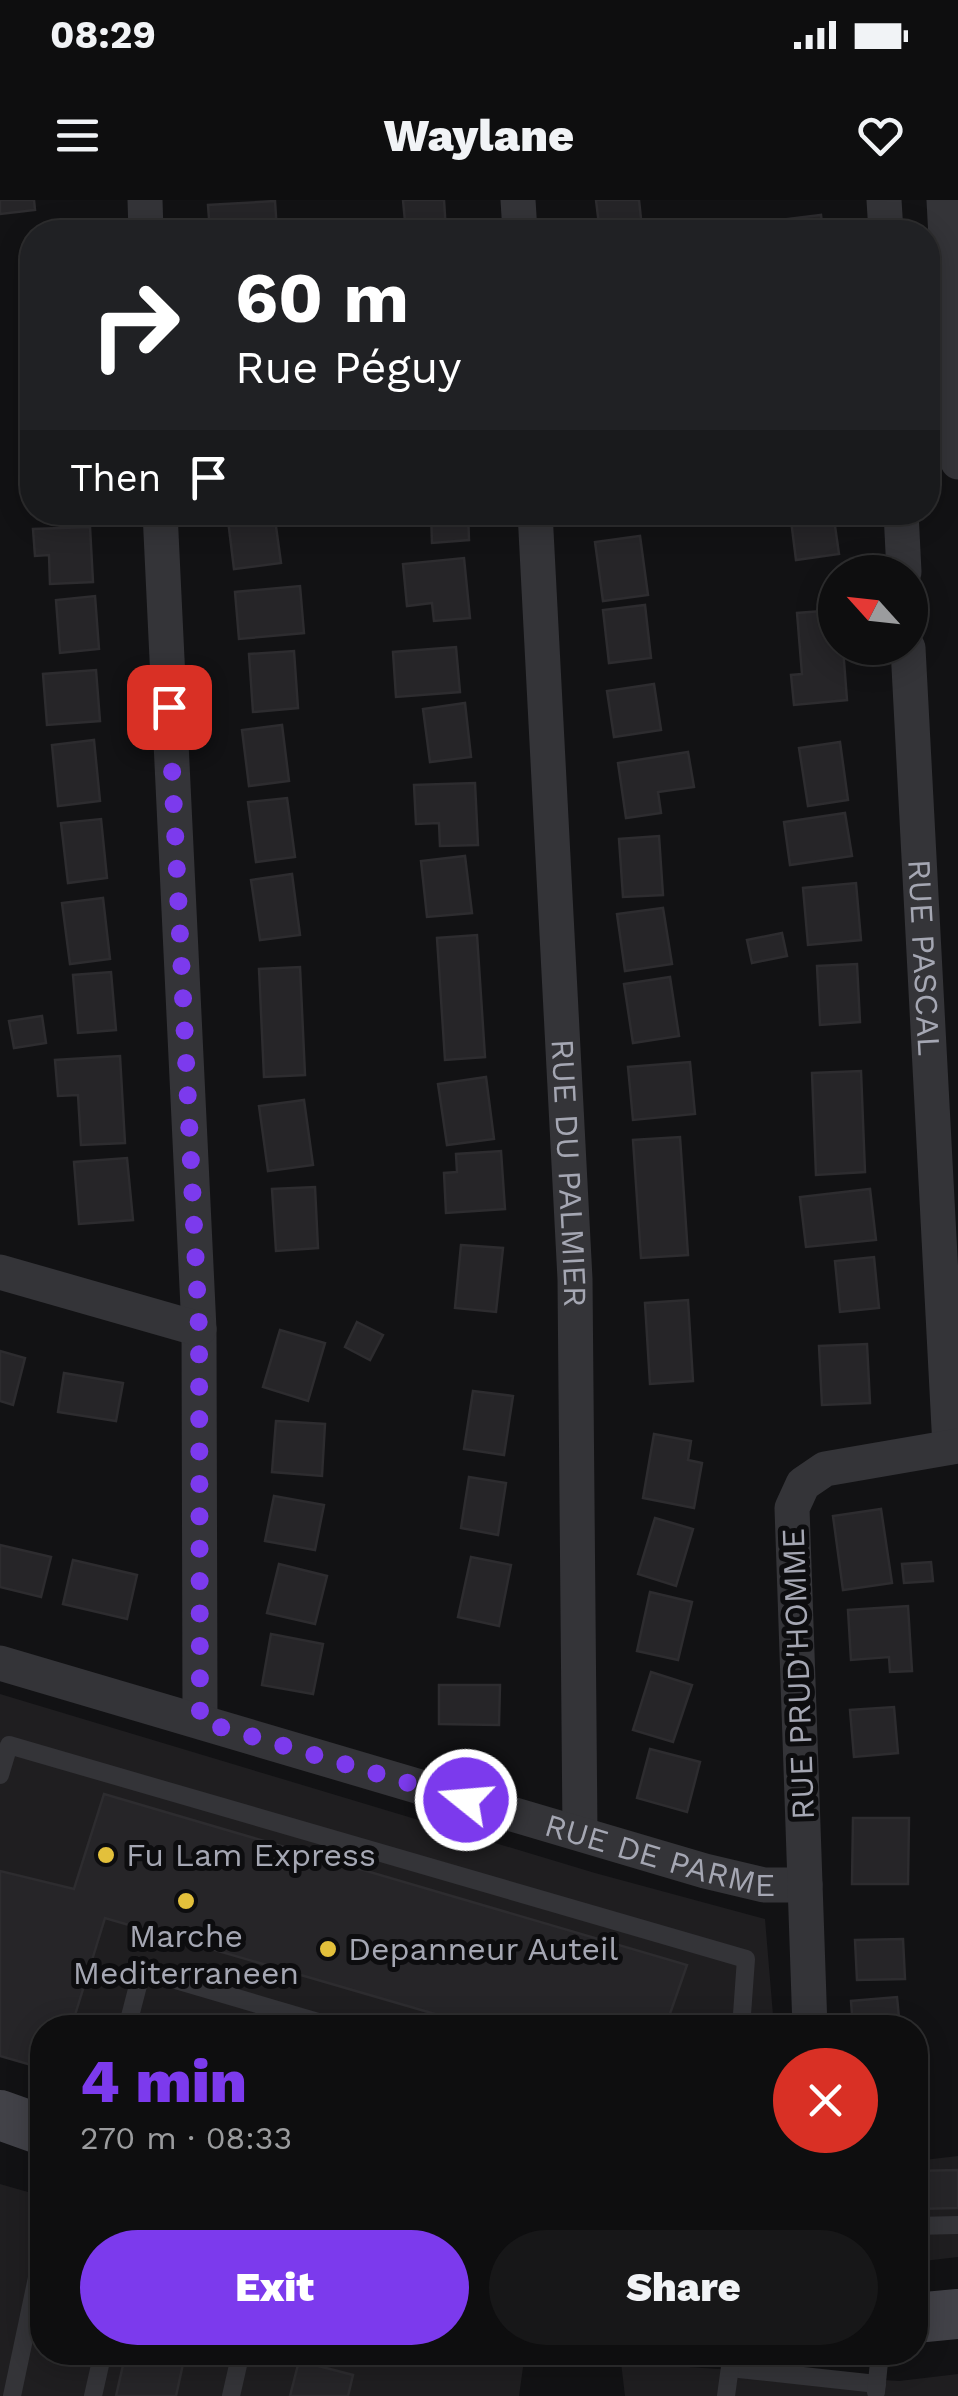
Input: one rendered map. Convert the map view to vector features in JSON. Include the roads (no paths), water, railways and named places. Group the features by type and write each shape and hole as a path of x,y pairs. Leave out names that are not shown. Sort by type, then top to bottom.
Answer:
{"main road":[{"path":"0,2115 30,2127"},
{"path":"0,2127 30,2131"},
{"path":"928,2317 958,2314"}],"street":[{"path":"944,200 958,462"},
{"path":"161,525 199,1329 200,1721"},
{"name":"RUE DU PALMIER","path":"536,525 575,1280 580,1833"},
{"path":"901,525 903,555"},
{"name":"RUE PASCAL","path":"909,665 954,1447"},
{"path":"0,1272 199,1329"},
{"name":"RUE PRUD'HOMME","path":"810,2015 792,1517 795,1500 804,1484 825,1469 954,1447"},
{"name":"RUE DE PARME","path":"0,1663 750,1883 805,1885"}],"lane":[{"path":"0,1775 9,1745 746,1959 743,2015"},
{"path":"130,2015 142,1970 294,2015"},
{"path":"928,2226 958,2225"},
{"path":"12,2396 30,2311"},
{"path":"93,2396 100,2365"},
{"path":"231,2396 238,2365"},
{"path":"726,2396 730,2365"},
{"path":"755,2365 876,2390 879,2365"}],"place":[{"name":"Fu Lam Express","path":"106,1855"},
{"name":"Marche Mediterraneen","path":"186,1901"},
{"name":"Depanneur Auteil","path":"328,1949"}]}
